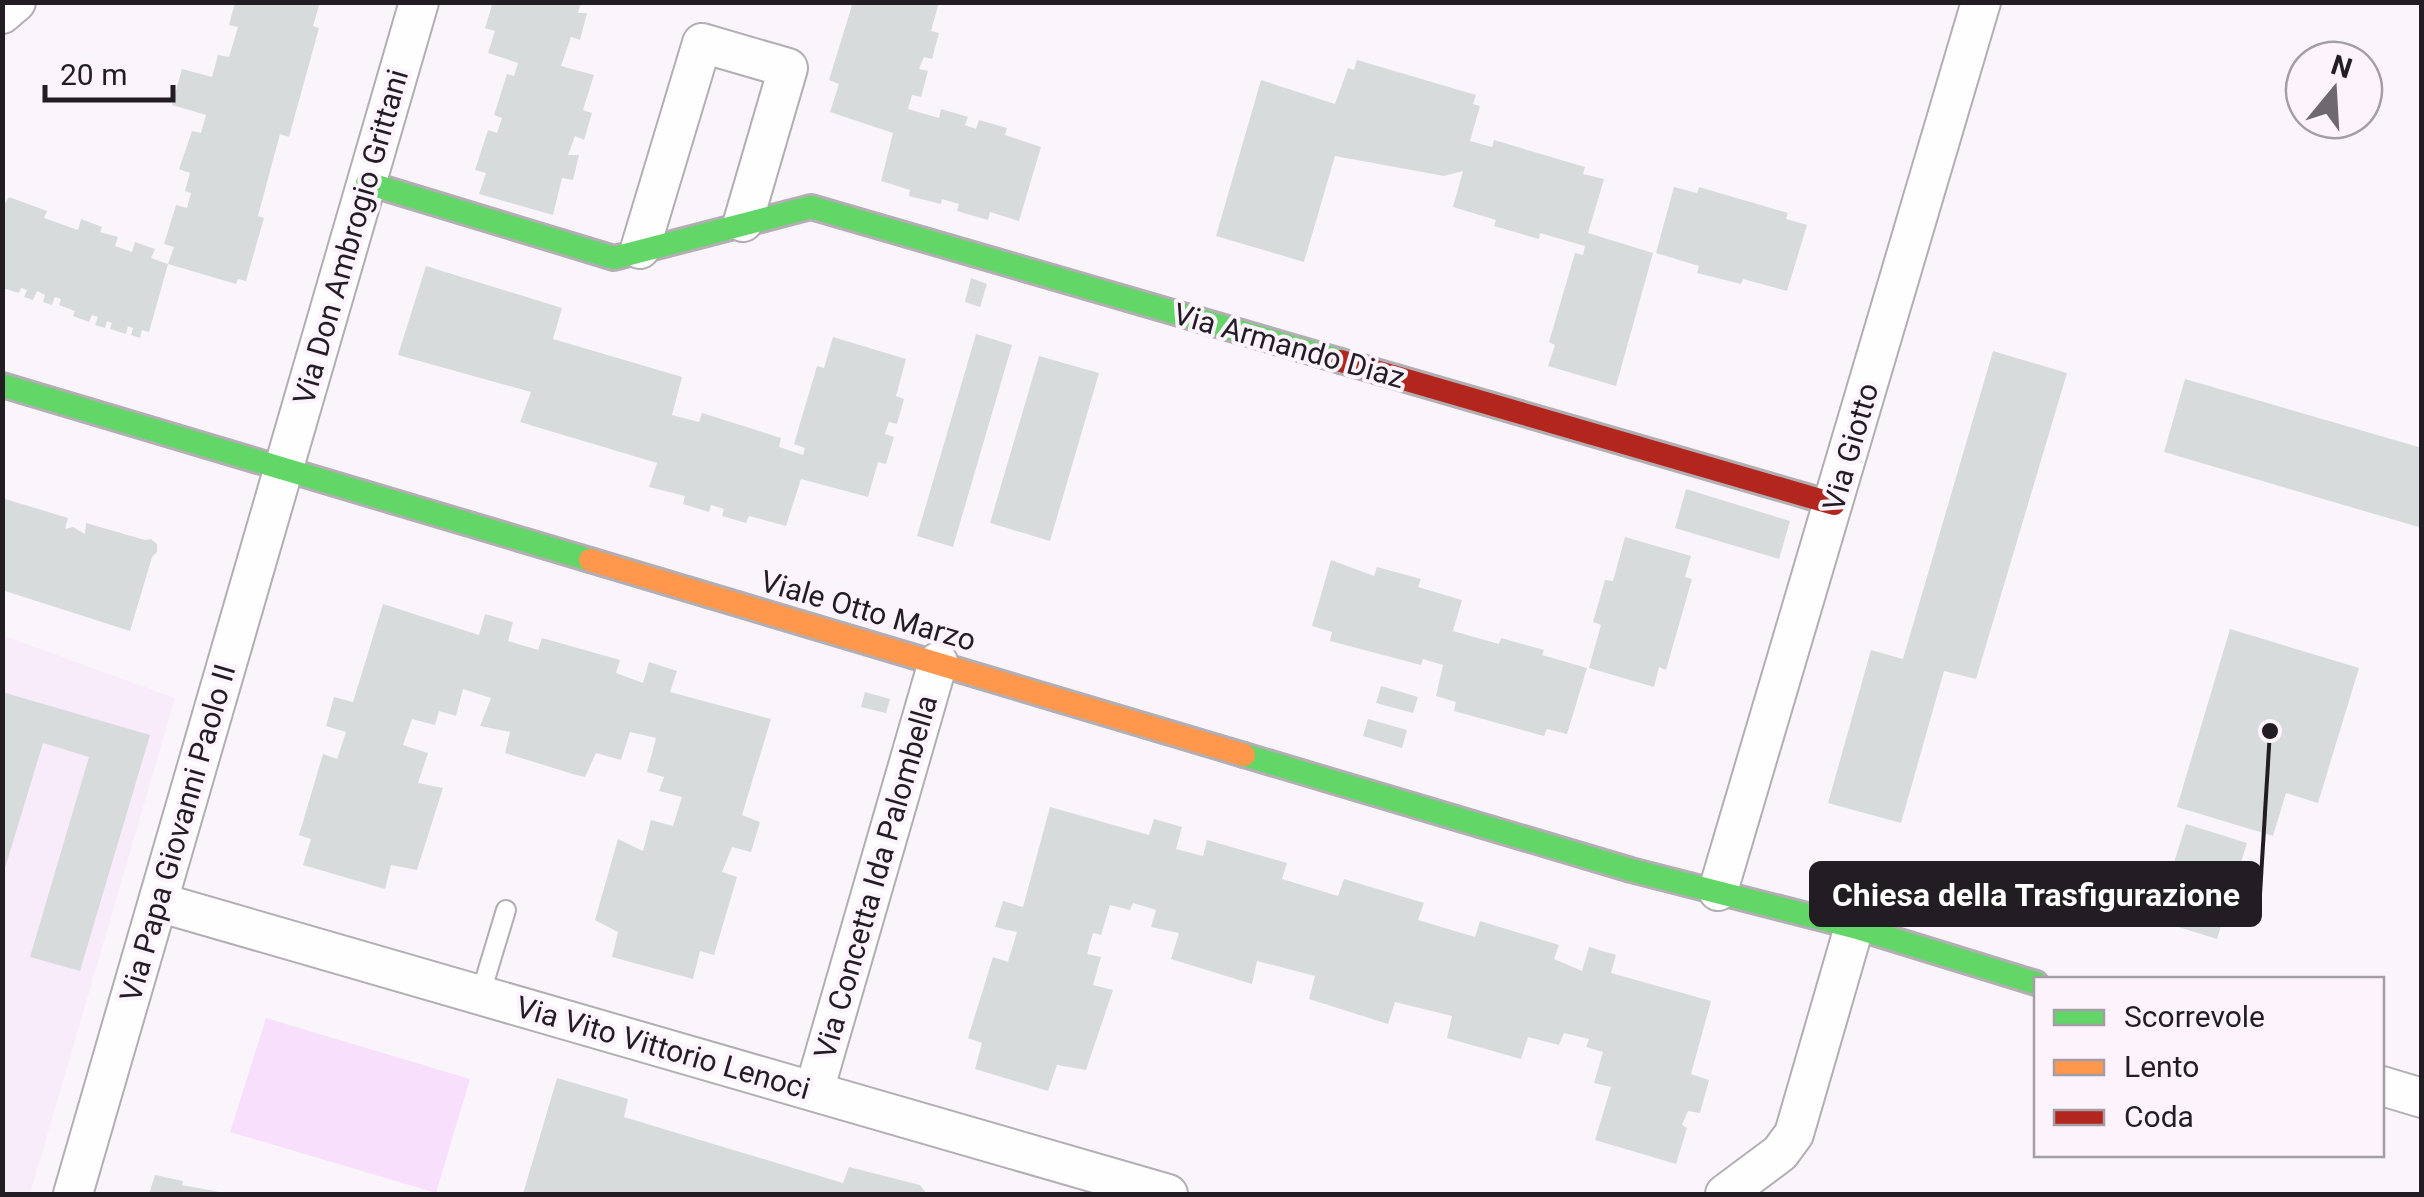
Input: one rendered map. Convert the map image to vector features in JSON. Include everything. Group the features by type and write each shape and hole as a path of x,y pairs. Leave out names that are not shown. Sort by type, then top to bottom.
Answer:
{"street":[{"path":"2,14 16,2"},
{"name":"Via Don Ambrogio Grittani","path":"284,470 419,2"},
{"name":"Via Giotto","path":"1718,890 1981,2"},
{"path":"640,249 702,44 788,68 743,222"},
{"name":"Via Armando Diaz","path":"368,183 614,258 811,207 1834,504"},
{"name":"Viale Otto Marzo","path":"2,385 1631,870 1718,890 2034,982"},
{"name":"Via Papa Giovanni Paolo II","path":"73,1194 284,470"},
{"name":"Via Concetta Ida Palombella","path":"814,1092 938,662"},
{"name":"Via Vito Vittorio Lenoci","path":"158,902 814,1092 1122,1188 1168,1194"},
{"path":"1725,1194 1780,1153 1794,1134 1854,928"},
{"path":"2384,1087 2422,1098"}],"lane":[{"path":"480,996 506,910"}],"shaded area":[{"path":"2,635 175,698 30,1194 3,1194"},
{"path":"266,1018 470,1079 436,1193 230,1132"}],"building":[{"path":"235,2 320,2 313,26 319,28 289,137 280,134 258,216 264,218 246,281 238,279 236,284 168,264 174,247 164,244 176,205 187,208 191,193 185,191 190,173 179,169 192,131 201,133 206,115 172,105 182,69 212,77 218,55 229,57 238,27 229,25"},
{"path":"493,2 581,2 578,13 587,13 580,40 571,37 561,66 594,75 583,110 592,113 584,140 575,136 568,155 579,155 573,180 562,178 553,215 479,194 486,173 475,170 488,130 497,133 502,118 494,115 507,74 514,76 518,63 488,53 495,31 485,28"},
{"path":"853,2 939,2 931,31 939,33 932,59 924,57 919,69 928,71 921,97 912,95 908,109 939,118 941,109 968,117 965,125 976,129 979,120 1007,128 1005,135 1041,147 1019,221 990,212 988,220 957,211 959,204 909,196 910,190 881,181 893,133 830,112 839,84 829,80"},
{"path":"1357,60 1476,95 1473,104 1480,106 1470,141 1492,147 1494,140 1585,167 1583,174 1604,179 1588,233 1653,253 1616,386 1548,366 1555,345 1549,342 1575,253 1583,255 1585,246 1540,233 1539,239 1494,226 1496,220 1453,207 1463,171 1444,176 1335,156 1304,262 1216,236 1261,80 1335,104 1348,68 1354,70"},
{"path":"1674,187 1697,193 1699,187 1788,213 1786,219 1807,225 1787,291 1743,279 1741,284 1697,273 1699,266 1656,253"},
{"path":"9,197 47,211 44,218 78,230 81,219 102,227 100,232 118,237 115,246 132,252 135,242 155,249 151,258 168,264 149,332 142,330 140,338 131,335 133,328 128,326 126,334 110,329 112,323 107,321 105,328 95,325 98,317 92,315 89,322 73,316 75,311 59,305 61,299 55,297 52,305 43,302 45,295 37,291 33,300 24,297 27,290 21,288 19,293 2,288 2,208"},
{"path":"426,266 562,308 553,339 682,377 672,415 699,422 702,413 781,438 779,447 803,455 805,448 794,444 817,366 824,368 833,337 906,359 896,396 904,399 897,424 889,422 885,434 894,437 886,464 878,462 868,497 801,479 786,526 749,516 746,523 722,516 724,509 711,505 709,512 683,504 685,496 649,487 657,463 520,422 531,392 398,355"},
{"path":"971,278 987,284 980,307 965,302"},
{"path":"976,334 1012,345 953,547 917,536"},
{"path":"1993,351 2067,373 1976,679 1944,671 1901,823 1828,803 1871,650 1903,659"},
{"path":"1039,356 1099,373 1050,541 990,523"},
{"path":"2185,379 2422,448 2422,528 2164,452"},
{"path":"1686,489 1790,521 1779,559 1675,528"},
{"path":"2,498 68,518 65,529 73,527 85,534 86,523 151,539 157,544 130,631 2,590"},
{"path":"1625,537 1691,556 1685,577 1692,579 1666,670 1659,667 1654,687 1589,668 1601,625 1593,622 1605,580 1613,581"},
{"path":"1331,560 1374,576 1377,567 1421,579 1418,587 1462,600 1453,631 1499,644 1501,638 1587,668 1567,734 1547,729 1544,736 1454,711 1456,702 1436,696 1443,665 1423,659 1421,665 1330,641 1332,632 1312,626"},
{"path":"383,604 479,635 485,614 513,622 508,641 538,650 542,638 620,660 616,673 643,683 649,662 677,671 670,692 771,719 742,815 760,822 751,852 732,847 722,872 737,877 714,955 700,951 693,979 612,957 618,932 595,920 618,839 643,851 651,820 673,826 682,797 659,791 664,777 647,772 656,738 630,732 621,760 596,753 585,777 576,775 505,753 510,732 480,726 491,698 463,689 456,716 439,711 435,725 412,719 403,745 428,753 418,783 443,788 417,870 391,865 385,889 303,865 311,839 299,835 323,754 337,759 346,732 326,726 334,697 353,702"},
{"path":"2230,629 2359,668 2318,803 2286,793 2273,836 2177,807"},
{"path":"1381,686 1418,697 1413,713 1376,703"},
{"path":"2,692 150,735 80,971 30,957 89,757 43,743 2,878"},
{"path":"865,692 890,699 886,713 861,707"},
{"path":"1368,719 1407,730 1402,748 1363,736"},
{"path":"1050,807 1149,835 1154,819 1182,827 1176,849 1203,856 1207,840 1287,863 1282,879 1338,896 1344,879 1424,903 1418,920 1475,937 1480,921 1559,945 1554,959 1582,971 1589,947 1616,955 1611,973 1711,1001 1691,1074 1709,1080 1700,1113 1688,1111 1682,1125 1687,1128 1676,1164 1595,1140 1611,1087 1594,1083 1603,1052 1586,1047 1589,1039 1564,1033 1559,1045 1528,1037 1521,1059 1447,1038 1452,1016 1395,1002 1388,1024 1309,999 1315,976 1257,961 1252,984 1171,959 1179,933 1151,927 1156,910 1133,903 1130,910 1110,905 1101,935 1093,933 1087,954 1101,957 1093,985 1113,990 1086,1070 1057,1065 1048,1091 975,1069 982,1043 968,1038 993,957 1008,962 1017,932 995,927 1003,901 1023,907"},
{"path":"2186,824 2247,843 2217,939 2156,920"},
{"path":"557,1078 628,1099 624,1117 843,1183 849,1167 920,1185 927,1194 523,1194"},
{"path":"155,1175 183,1181 182,1185 230,1194 149,1194"}],"traffic: fast":[{"path":"367,183 614,258 811,207 1341,361"},
{"path":"2,385 590,560"},
{"path":"1244,755 1631,870 1854,927 2034,982"}],"traffic: slow":[{"path":"590,560 1244,755"}],"traffic: jam":[{"path":"1341,361 1834,504"}],"place":[{"name":"Chiesa della Trasfigurazione","path":"2270,731"}]}
